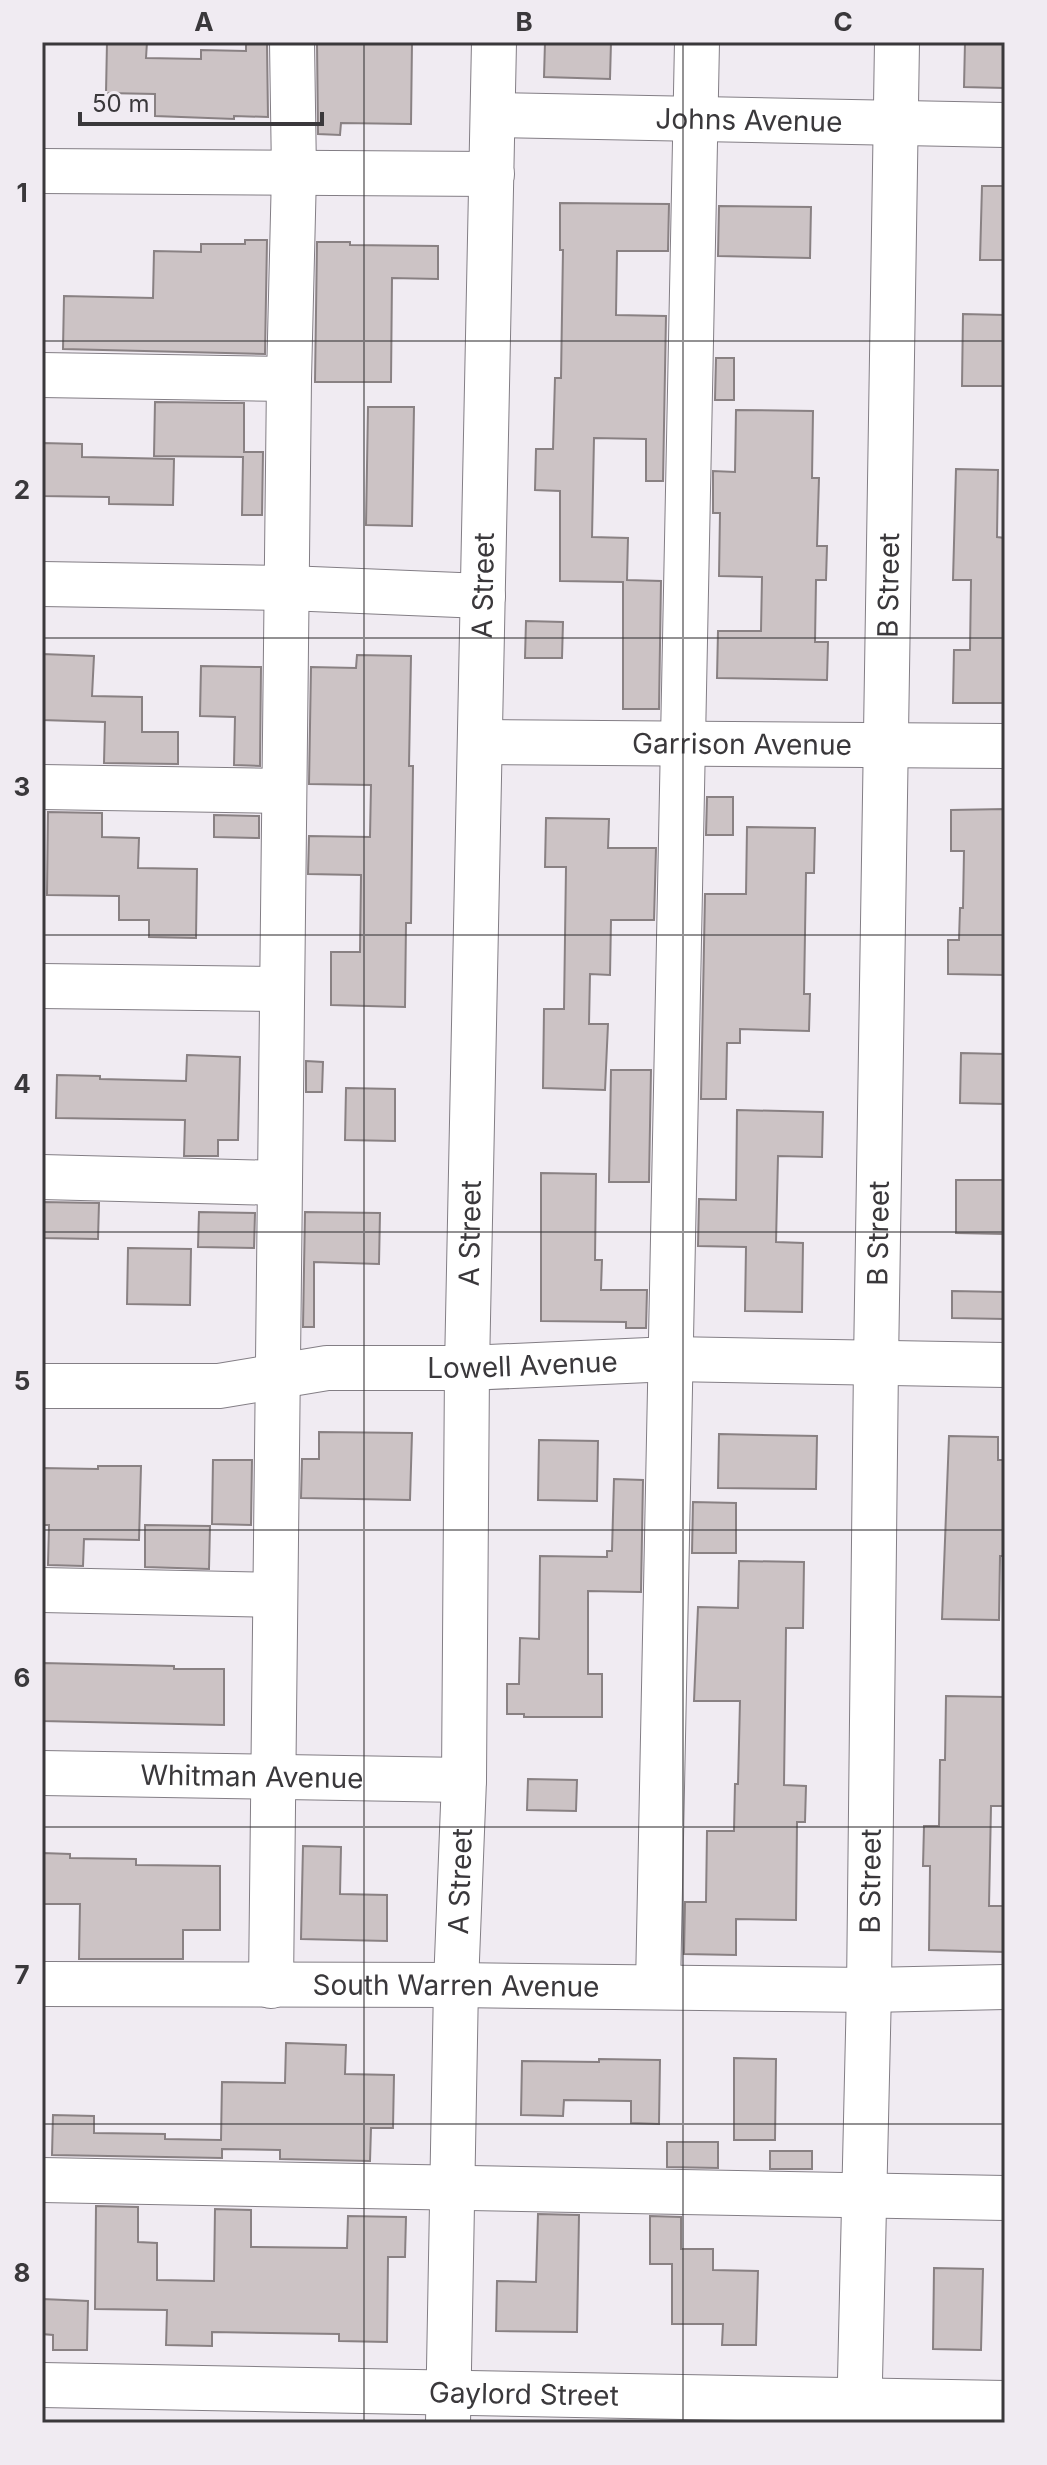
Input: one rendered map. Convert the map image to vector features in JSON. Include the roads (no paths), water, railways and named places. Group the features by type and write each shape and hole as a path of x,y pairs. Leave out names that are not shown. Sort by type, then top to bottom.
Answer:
{"street":[{"path":"271,1986 294,173 292,42"},
{"name":"A Street","path":"448,2408 456,1985 464,1780 467,1368 494,42"},
{"path":"658,1987 697,42"},
{"name":"B Street","path":"859,2412 869,1990 897,42"},
{"name":"Johns Avenue","path":"493,115 1005,125"},
{"path":"42,171 492,174"},
{"path":"42,375 289,379"},
{"path":"42,584 287,588 483,596"},
{"name":"Garrison Avenue","path":"480,742 1005,746"},
{"path":"42,787 284,791"},
{"path":"42,986 282,989"},
{"path":"42,1177 279,1183"},
{"name":"Lowell Avenue","path":"42,1386 219,1386 327,1368 467,1368 671,1359 1005,1365"},
{"path":"42,1590 275,1595"},
{"name":"Whitman Avenue","path":"42,1773 464,1780"},
{"name":"South Warren Avenue","path":"42,1984 869,1990 1005,1987"},
{"path":"42,2180 1005,2198"},
{"name":"Gaylord Street","path":"42,2385 448,2408 859,2412 1005,2403"}]}
